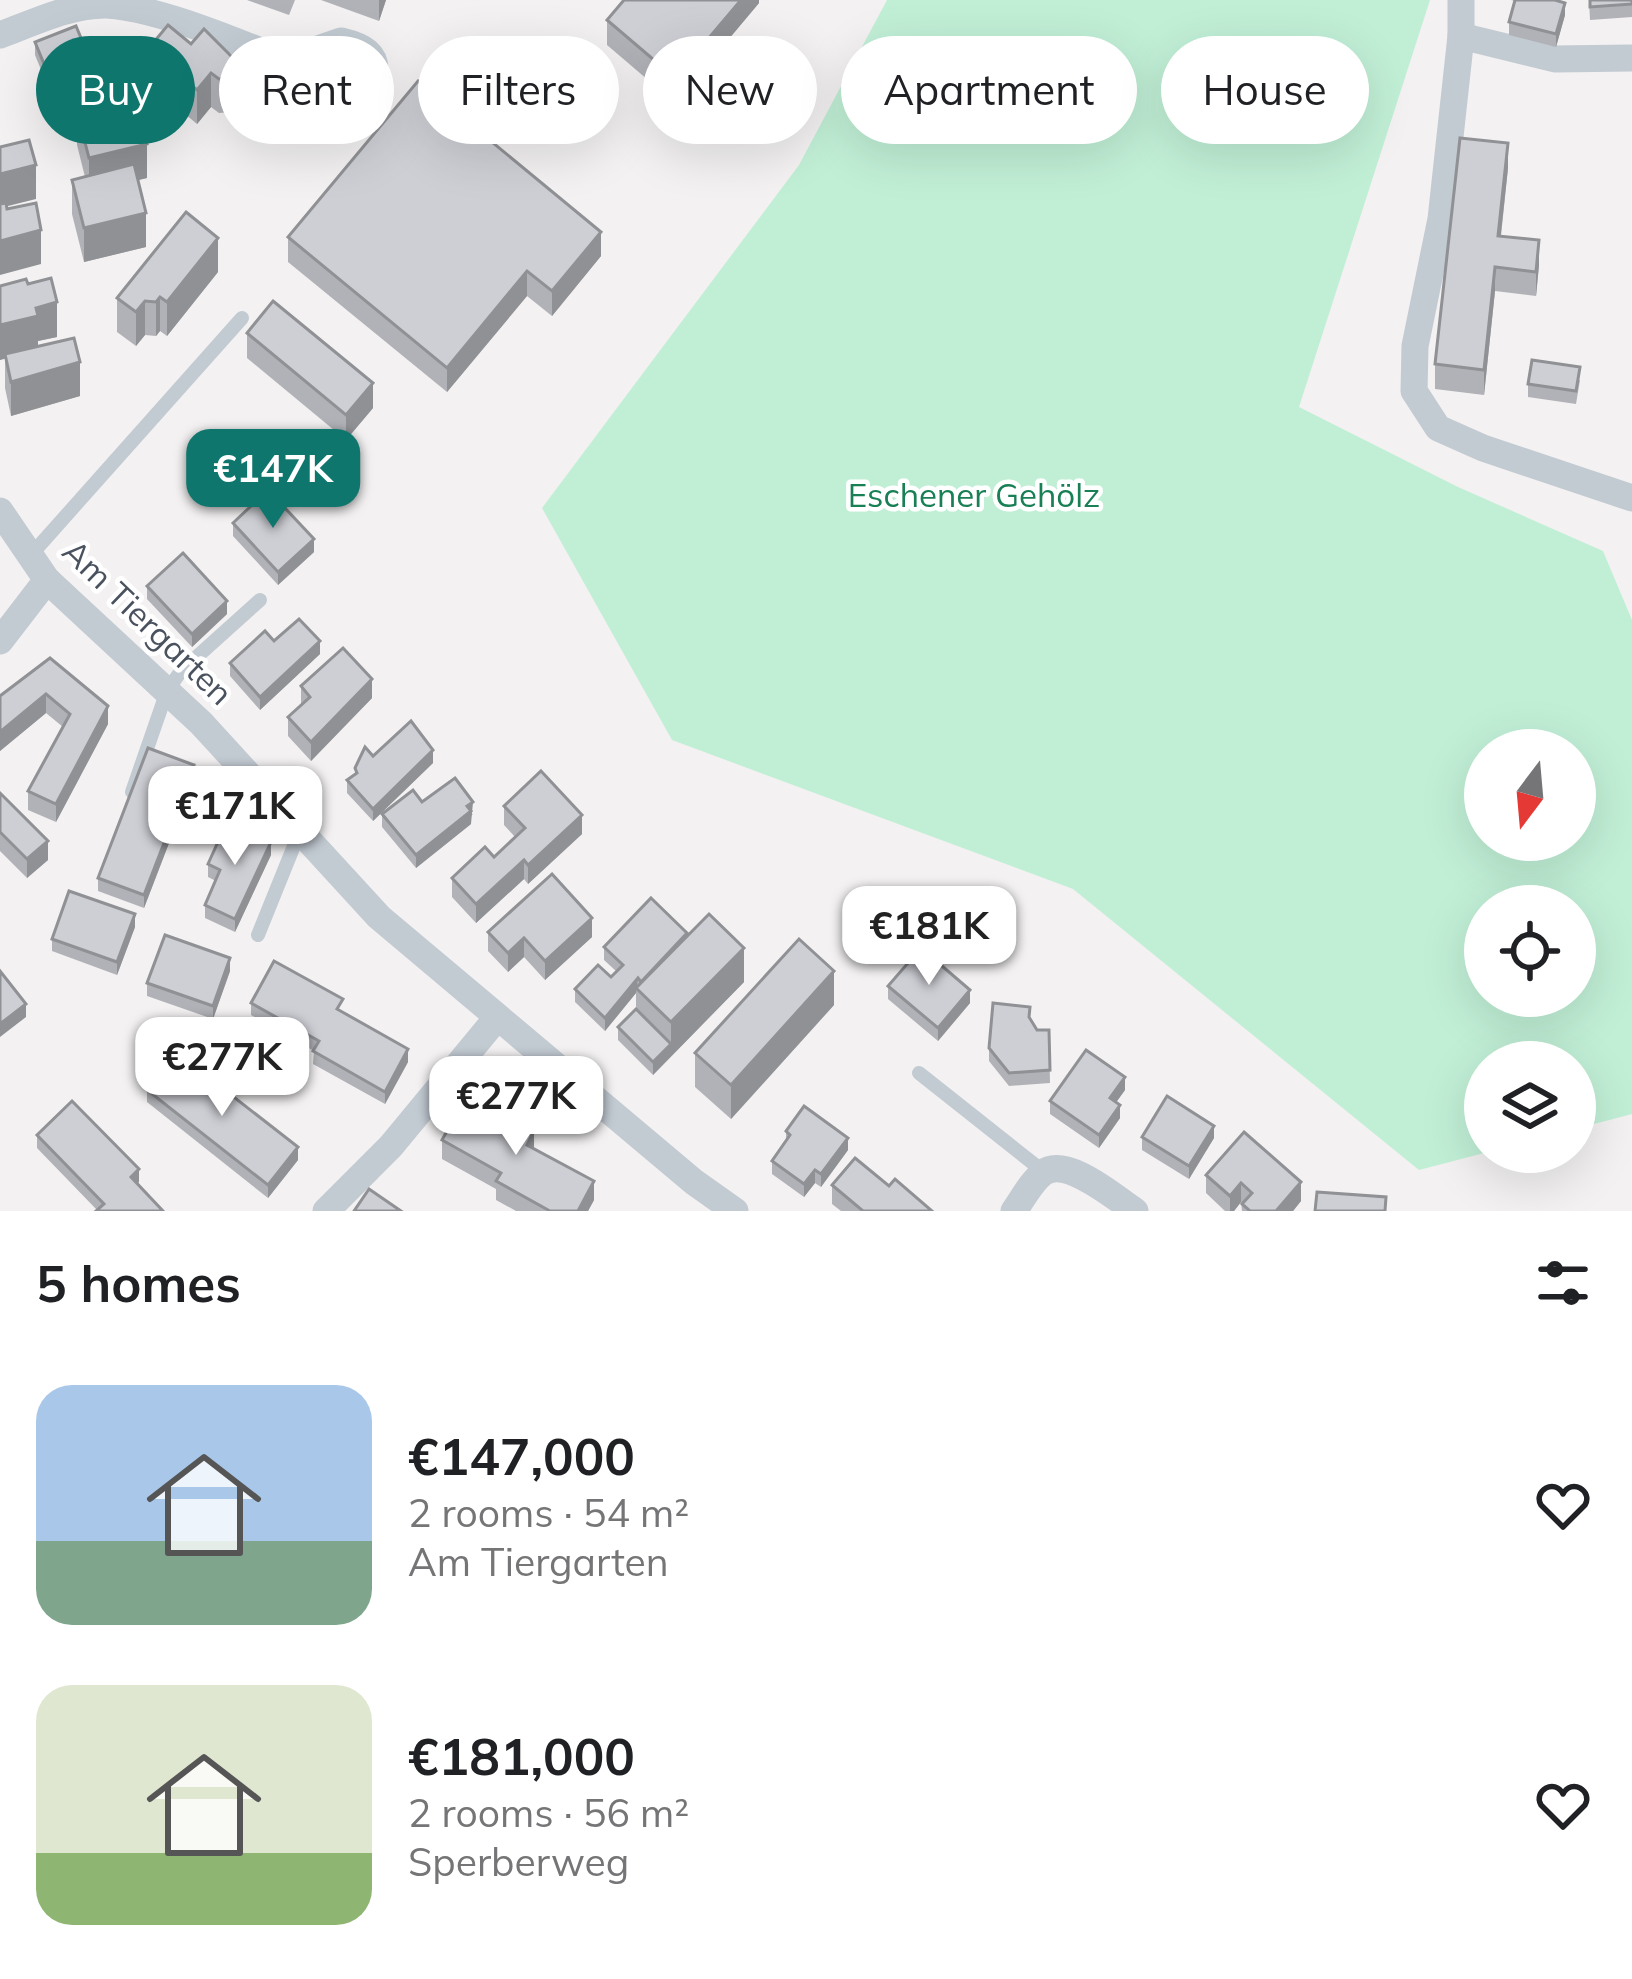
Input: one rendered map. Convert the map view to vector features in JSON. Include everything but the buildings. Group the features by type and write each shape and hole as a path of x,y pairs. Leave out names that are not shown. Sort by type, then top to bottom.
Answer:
{"street":[{"path":"1461,0 1441,219 1414,346 1414,391 1438,428 1632,498"},
{"path":"0,35 67,11 105,5 188,12 234,36"},
{"path":"1461,37 1555,59 1632,58"},
{"name":"Am Tiergarten","path":"0,511 47,580 167,691 379,916 496,1018 735,1211"},
{"path":"0,641 47,580"},
{"path":"326,1211 391,1147 496,1018"},
{"path":"1013,1211 1044,1172 1056,1167 1083,1175 1135,1211"}],"lane":[{"path":"30,556 242,318"},
{"path":"123,817 167,691 181,671 260,600"},
{"path":"258,934 300,831"},
{"path":"919,1073 1044,1172"}],"green space":[{"name":"Eschener Gehölz","path":"887,0 1430,0 1299,407 1458,487 1603,551 1632,620 1632,1114 1596,1123 1596,1041 1464,1041 1464,1158 1419,1170 1073,889 672,740 542,508 810,144 817,144 817,131 841,86 841,144 1137,144 1137,36 868,36"}]}
